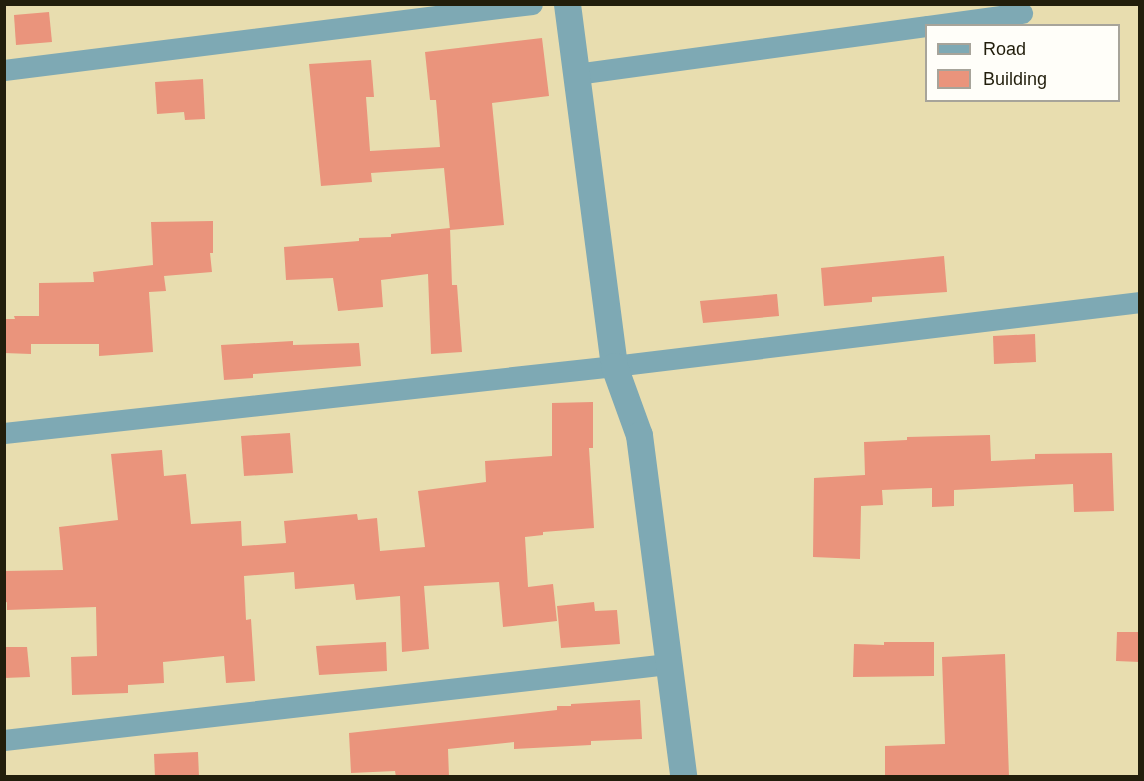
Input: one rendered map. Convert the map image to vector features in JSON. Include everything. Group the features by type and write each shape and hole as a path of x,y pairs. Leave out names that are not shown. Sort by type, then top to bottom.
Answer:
{"street":[{"path":"4,70 532,4"},
{"path":"567,4 615,366 639,435 683,777"},
{"path":"942,24 1022,13"},
{"path":"576,74 925,26"},
{"path":"4,434 615,366 1140,302"},
{"path":"4,740 668,664"}],"building":[{"path":"49,12 52,42 16,45 14,15"},
{"path":"542,38 549,96 492,103 504,225 450,230 444,168 371,173 372,182 321,186 309,64 371,60 374,97 366,97 370,151 440,147 436,100 430,100 425,52"},
{"path":"203,79 205,119 185,120 184,112 157,114 155,82"},
{"path":"213,221 213,253 210,253 212,272 164,276 166,291 149,292 153,352 99,356 99,344 31,344 31,354 4,353 4,319 15,319 14,316 39,316 39,283 94,282 93,272 153,265 151,222"},
{"path":"450,228 452,285 457,285 462,352 431,354 428,274 381,280 383,307 338,311 333,278 286,280 284,247 359,241 359,238 391,237 391,234"},
{"path":"944,256 947,292 872,297 872,302 824,306 821,268"},
{"path":"777,294 779,316 703,323 700,301"},
{"path":"1035,334 1036,362 994,364 993,336"},
{"path":"293,341 293,345 359,343 361,366 253,374 253,378 224,380 221,345"},
{"path":"593,402 593,448 589,448 594,528 543,532 543,535 525,537 528,587 553,584 557,621 503,627 499,582 424,586 429,649 402,652 400,596 356,600 354,584 295,589 294,572 244,576 246,620 251,619 255,681 226,683 224,656 163,662 164,683 128,685 128,693 72,695 71,657 97,656 96,607 7,610 7,602 4,603 4,571 63,570 59,527 118,520 111,454 162,450 164,476 186,474 191,524 241,521 242,546 286,543 284,521 357,514 358,520 377,518 380,551 425,547 418,491 486,482 485,461 552,456 552,403"},
{"path":"290,433 293,473 244,476 241,436"},
{"path":"990,435 991,461 1035,459 1035,454 1112,453 1114,511 1074,512 1073,484 954,490 954,506 932,507 932,488 882,490 883,505 861,506 860,559 813,557 814,478 865,475 864,442 907,440 907,437"},
{"path":"594,602 595,611 617,610 620,644 561,648 557,606"},
{"path":"1117,632 1140,632 1140,662 1116,661"},
{"path":"386,642 387,671 319,675 316,646"},
{"path":"884,642 934,642 934,676 853,677 854,644 884,645"},
{"path":"4,647 27,647 30,677 4,678"},
{"path":"1005,654 1009,777 885,777 885,746 945,744 942,657"},
{"path":"640,700 642,739 591,741 591,745 514,749 514,742 448,749 449,777 396,777 395,771 351,773 349,733 557,710 557,706 571,706 571,704"},
{"path":"198,752 199,777 155,777 154,754"}]}
